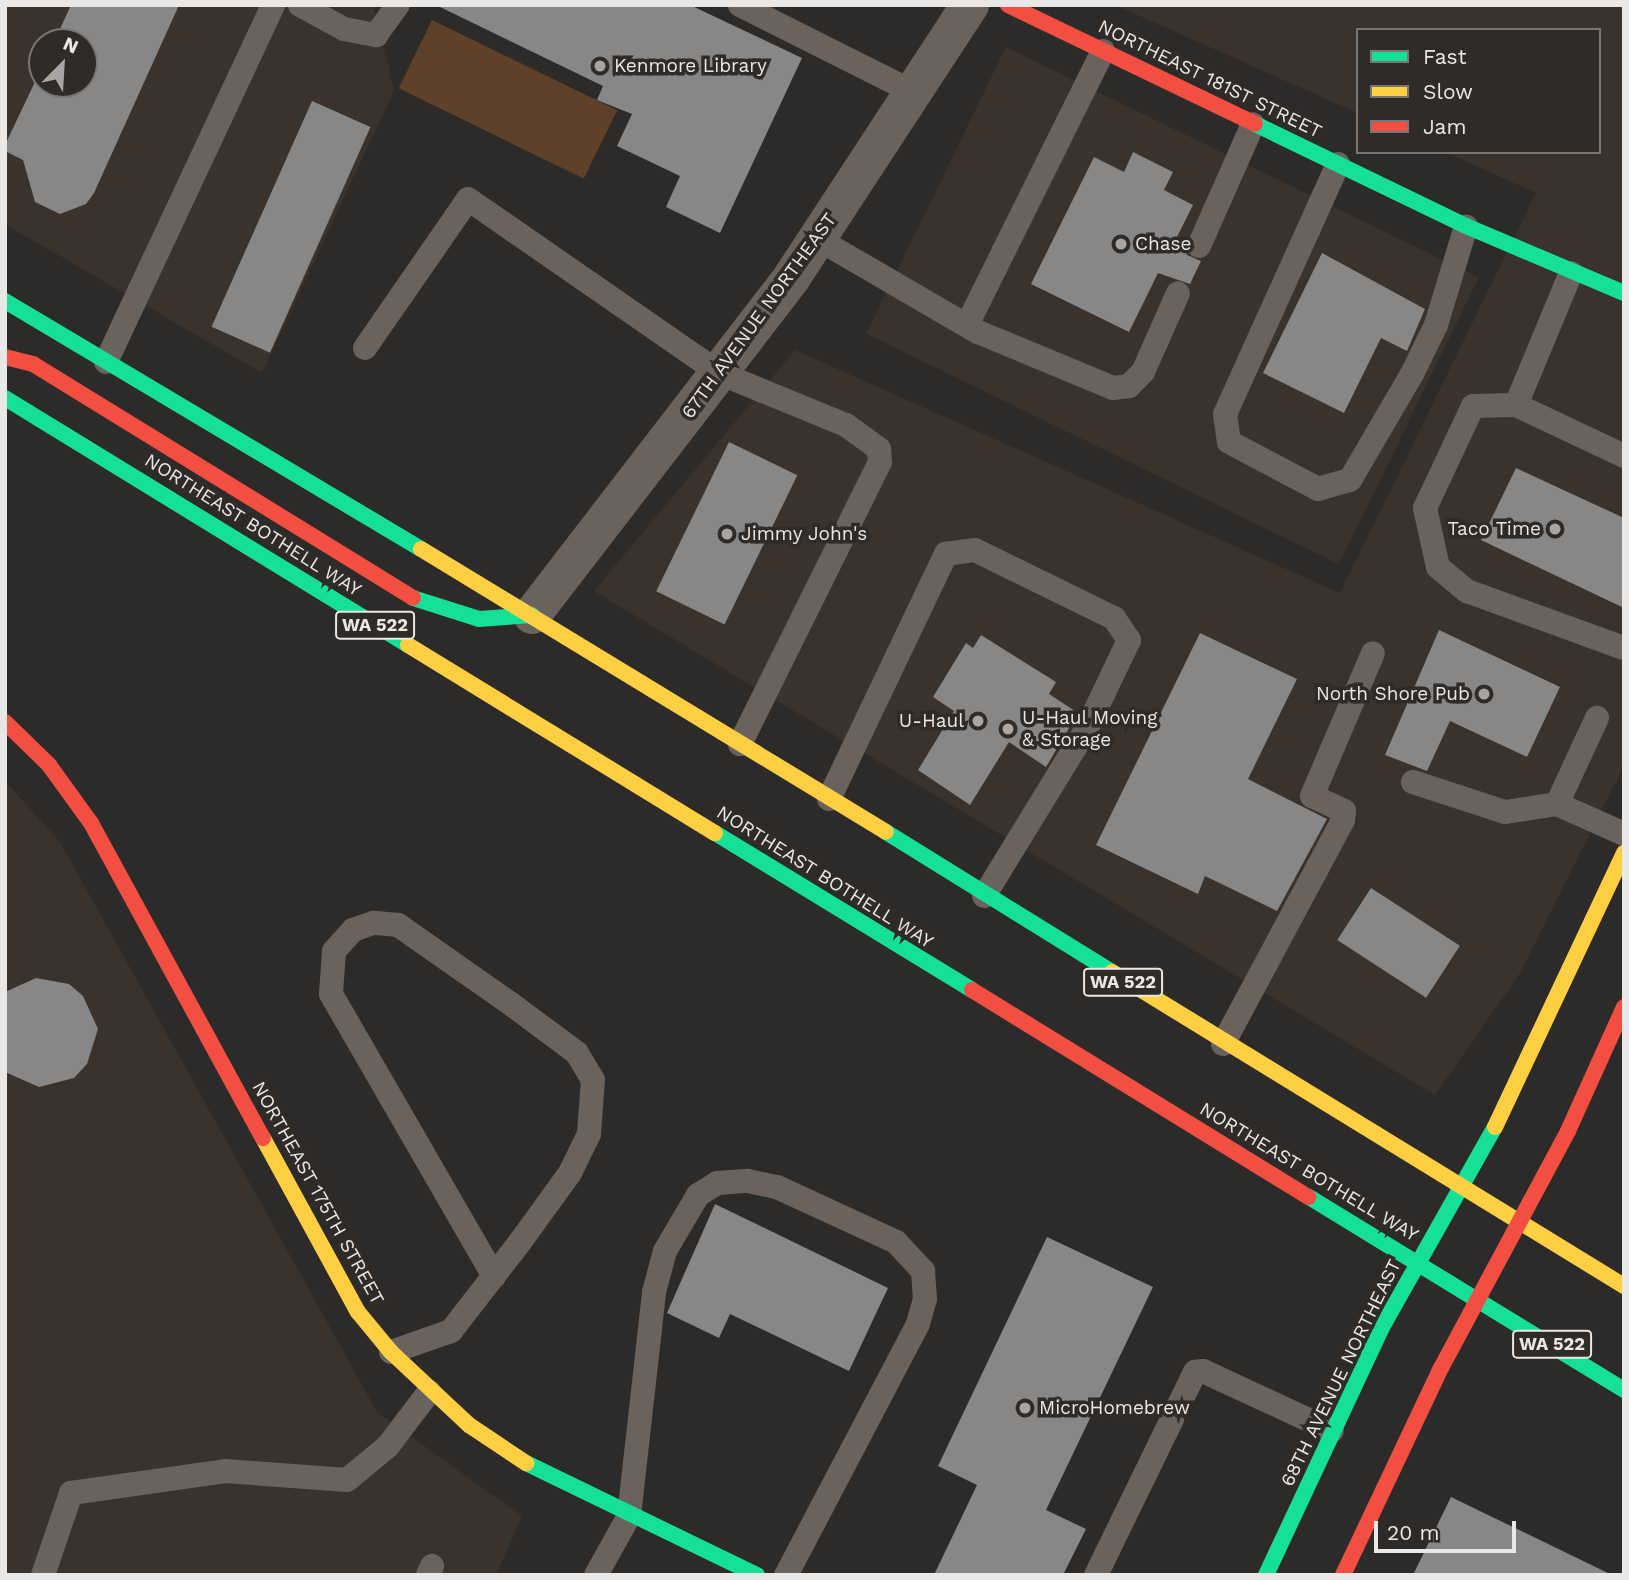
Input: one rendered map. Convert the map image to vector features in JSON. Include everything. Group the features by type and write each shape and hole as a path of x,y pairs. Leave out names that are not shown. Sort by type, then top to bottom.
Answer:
{"main road":[{"name":"NORTHEAST 181ST STREET","path":"1007,5 1466,226 1571,274 1624,293"},
{"name":"WA 522","path":"5,301 532,615 1223,1044 1624,1286"},
{"path":"5,357 33,364 426,606 479,619 532,615"},
{"name":"NORTHEAST BOTHELL WAY","path":"5,398 1479,1298 1624,1390"},
{"name":"NORTHEAST 175TH STREET","path":"5,722 49,765 91,823 358,1312 391,1352 429,1392 527,1465 757,1575"},
{"name":"68TH AVENUE NORTHEAST","path":"1266,1575 1332,1432 1419,1262 1512,1097 1624,853"},
{"path":"1343,1575 1624,1007"}],"street":[{"name":"67TH AVENUE NORTHEAST","path":"532,615 719,373 818,239 970,5"}],"lane":[{"path":"106,362 273,5"},
{"path":"300,5 344,29 376,35 398,5"},
{"path":"740,5 915,93"},
{"path":"967,325 1103,51"},
{"path":"1199,246 1253,124"},
{"path":"1338,164 1225,414 1229,442 1318,489 1350,480 1412,374 1436,325 1466,226"},
{"path":"365,348 468,199 719,373 846,425 879,449 880,462 740,744"},
{"path":"818,239 967,325 1113,388 1129,386 1143,372 1178,293"},
{"path":"1516,405 1571,274"},
{"path":"1624,456 1516,405 1473,406 1425,508 1438,567 1467,591 1624,648"},
{"path":"829,799 946,554 975,550 1114,618 1129,640 1087,728 984,896"},
{"path":"1223,1044 1343,820 1344,811 1312,796 1373,653"},
{"path":"1557,804 1597,718"},
{"path":"1413,782 1505,812 1557,804 1624,834"},
{"path":"391,1352 451,1331 494,1276 570,1173 589,1135 593,1080 577,1053 398,925 373,923 353,930 334,951 331,994 494,1276"},
{"path":"596,1575 629,1516 654,1292 665,1251 683,1214 718,1183 777,1187 897,1242 923,1271 925,1299 918,1324 786,1575"},
{"path":"1096,1575 1195,1372 1203,1371 1332,1432"},
{"path":"43,1575 71,1493 225,1471 347,1480 388,1446 429,1392"}],"shaded area":[{"path":"5,5 373,5 394,90 262,373 5,224"},
{"path":"1115,5 1624,5 1624,765 1520,973 1435,1095 594,591 795,350 1340,593 1536,193 1450,154 1601,154 1601,28 1356,28 1356,112"},
{"path":"432,20 617,110 584,179 399,88"},
{"path":"1006,47 1479,278 1339,564 866,334"},
{"path":"5,781 60,842 377,1412 522,1516 496,1575 5,1575"}],"building":[{"path":"71,5 179,5 94,193 86,204 60,214 35,202 23,160 5,151 5,145 28,97 98,98 98,28 60,28"},
{"path":"436,5 690,5 802,58 720,233 666,207 680,176 617,146 632,114 597,100 603,86"},
{"path":"312,101 370,127 270,353 212,327"},
{"name":"Chase","path":"1133,152 1173,172 1164,190 1193,205 1177,237 1185,241 1187,255 1201,261 1190,284 1158,273 1129,332 1031,284 1094,157 1124,172"},
{"path":"1322,253 1425,309 1407,351 1381,338 1344,413 1263,373"},
{"name":"Jimmy John's","path":"729,442 797,475 725,625 656,591"},
{"name":"Taco Time","path":"1516,468 1624,518 1624,608 1481,540"},
{"name":"North Shore Pub","path":"1439,630 1560,687 1527,757 1450,721 1427,771 1385,755"},
{"path":"1200,633 1297,679 1248,779 1327,819 1277,911 1205,876 1198,894 1096,845"},
{"name":"U-Haul Moving & Storage","path":"981,635 1056,682 1049,694 1078,713 1046,767 1009,742 970,805 918,770 954,711 933,697 966,643 973,648"},
{"path":"1371,888 1460,946 1426,998 1337,940"},
{"path":"36,978 69,984 83,996 98,1029 87,1064 74,1078 39,1087 5,1072 5,992"},
{"path":"715,1204 888,1288 849,1371 730,1314 719,1338 667,1313"},
{"path":"1047,1237 1153,1287 1046,1510 1086,1529 1063,1575 934,1575 977,1485 938,1466"},
{"path":"1451,1497 1612,1575 1413,1575"}],"traffic: fast":[{"path":"1255,124 1466,226 1624,293"},
{"path":"5,301 421,549"},
{"path":"5,398 408,645"},
{"path":"413,598 479,619 532,615"},
{"path":"886,832 1112,972"},
{"path":"715,833 972,990"},
{"path":"1266,1575 1381,1329 1495,1127"},
{"path":"1309,1197 1624,1390"},
{"path":"526,1463 757,1575"}],"traffic: slow":[{"path":"421,549 886,832"},
{"path":"408,645 715,833"},
{"path":"1495,1127 1624,853"},
{"path":"1112,972 1624,1286"},
{"path":"263,1138 358,1312 391,1352 469,1425 526,1463"}],"traffic: jam":[{"path":"1008,5 1255,124"},
{"path":"5,357 33,364 413,598"},
{"path":"5,722 49,765 91,823 263,1138"},
{"path":"972,990 1309,1197"},
{"path":"1343,1575 1441,1368 1568,1131 1624,1007"}],"place":[{"name":"Kenmore Library","path":"600,66"},
{"name":"Chase","path":"1121,244"},
{"name":"Taco Time","path":"1555,529"},
{"name":"Jimmy John's","path":"727,534"},
{"name":"North Shore Pub","path":"1484,694"},
{"name":"U-Haul","path":"978,721"},
{"name":"U-Haul Moving & Storage","path":"1008,729"},
{"name":"MicroHomebrew","path":"1025,1408"}]}
